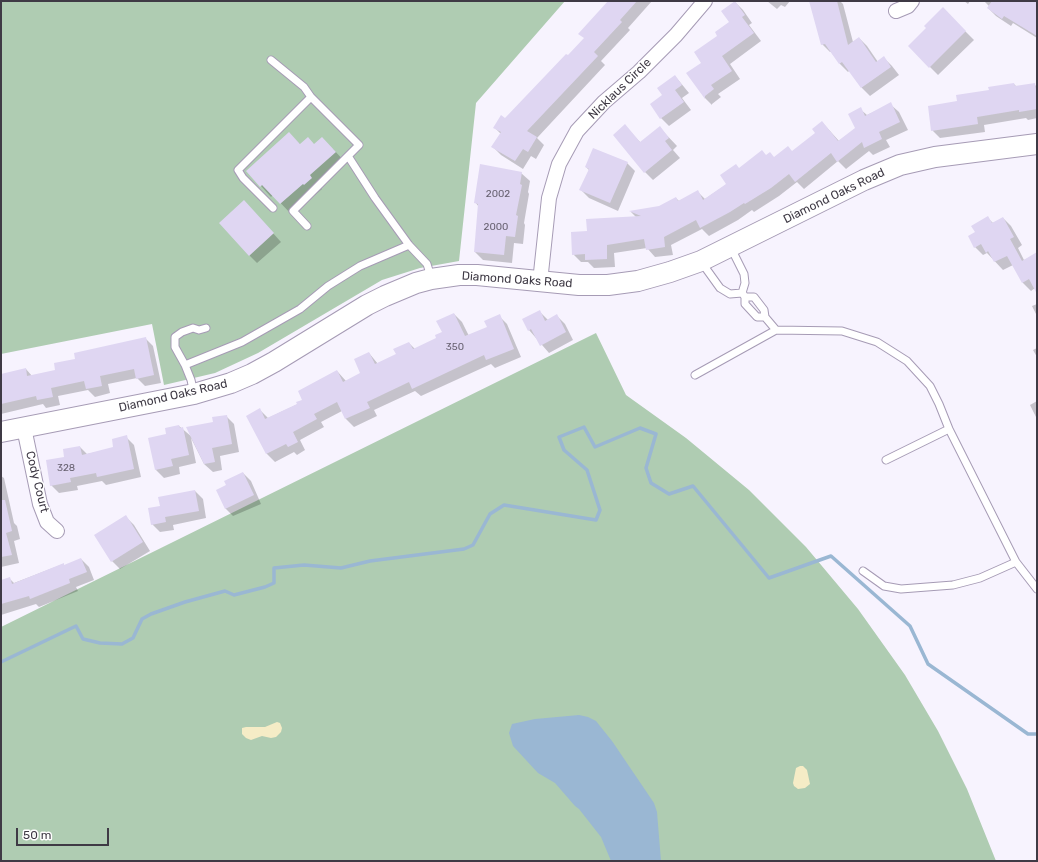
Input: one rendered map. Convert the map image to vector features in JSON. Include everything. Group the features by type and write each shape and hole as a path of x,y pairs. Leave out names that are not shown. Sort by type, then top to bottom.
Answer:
{"street":[{"name":"Nicklaus Circle","path":"540,282 549,198 559,164 577,132 604,102 639,72 676,35 704,1"},
{"path":"896,11 908,6 912,1"},
{"name":"Diamond Oaks Road","path":"1,432 194,394 231,383 252,374 373,302 402,288 431,279 459,275 477,275 579,285 608,285 631,282 670,272 701,261 864,180 900,165 935,157 1037,144"},
{"name":"Cody Court","path":"24,428 40,504 47,522 57,531"}],"lane":[{"path":"271,60 304,87 311,97 359,146 293,211 307,226"},
{"path":"273,208 243,178 238,170 311,97"},
{"path":"348,156 375,198 409,245 427,264 431,279"},
{"path":"185,365 242,342 300,309 328,286 360,266 409,245"},
{"path":"730,246 744,274 746,284 744,295 745,304 757,317 765,317"},
{"path":"701,261 720,288 730,294 754,297 764,310 765,317 776,330"},
{"path":"194,394 191,380 175,346 175,337 182,332 193,328 199,330 206,328"},
{"path":"695,375 776,330 842,331 877,342 907,361 930,386 940,404 949,429 1016,562 1037,589"},
{"path":"886,460 949,429"},
{"path":"863,571 884,586 901,589 953,585 980,578 1016,562"}],"green space":[{"path":"1,1 565,1 476,103 459,261 420,268 382,280 258,353 215,373 164,385 152,324 1,354"},
{"path":"596,333 626,395 686,438 749,490 806,547 858,609 905,675 938,731 967,789 996,861 1,861 1,627"}],"sand":[{"path":"277,722 280,723 282,728 281,732 276,737 271,738 262,736 251,740 242,734 242,728 265,727"},
{"path":"803,766 807,770 810,784 805,788 798,789 793,783 796,768"}],"water":[{"path":"579,715 596,721 612,741 654,803 657,812 661,861 611,861 601,837 579,809 555,783 538,773 513,746 509,733 512,724 535,719"}],"building":[{"path":"608,1 637,1 620,20 622,22 594,52 598,56 527,131 537,137 528,152 523,149 515,161 491,147 501,132 493,128 501,115 505,118 566,54 568,55 584,38 578,34"},
{"path":"735,1 745,15 742,17 754,33 722,56 732,71 711,85 714,89 705,96 705,99 686,73 701,63 694,52 717,36 715,32 729,22 721,11"},
{"path":"809,1 837,1 848,45 859,37 876,62 884,56 891,67 861,88 842,62 839,64 825,44 821,45"},
{"path":"992,1 1037,1 1037,36 1004,16 1002,19 987,8"},
{"path":"943,7 966,31 929,68 908,46 926,28 924,26"},
{"path":"675,75 682,85 675,90 684,102 660,119 650,104 662,95 657,88"},
{"path":"1014,83 1015,86 1035,83 1037,109 1019,112 1019,110 977,117 978,124 931,131 928,106 957,101 956,95 989,90 988,87"},
{"path":"891,102 900,122 879,132 882,139 864,148 862,142 837,162 831,153 795,182 789,174 771,188 745,204 744,203 700,228 696,220 664,237 665,247 646,250 644,239 607,245 607,259 585,260 585,254 572,255 571,232 587,231 586,219 641,216 629,211 659,206 676,197 678,201 698,190 703,200 726,184 720,175 736,164 739,168 762,150 766,155 770,152 774,157 788,146 792,151 815,133 812,129 822,121 838,141 855,128 848,114 861,107 865,116"},
{"path":"625,124 640,142 660,126 669,138 665,141 672,150 644,173 613,135"},
{"path":"289,132 300,144 308,137 314,144 322,137 336,152 310,175 312,178 280,204 262,185 260,187 246,171"},
{"path":"593,148 628,162 610,203 579,190 589,169 585,167"},
{"path":"480,164 522,172 520,184 522,185 516,215 518,216 515,237 506,236 504,255 474,252 478,204 474,203"},
{"path":"244,200 274,233 249,256 219,223"},
{"path":"988,216 992,223 1003,217 1014,237 1010,239 1022,261 1037,252 1037,294 1029,279 1022,283 1007,256 994,262 988,251 986,253 981,244 974,248 968,236 975,232 971,226"},
{"path":"540,310 545,321 557,314 566,332 540,346 531,329 528,331 522,319"},
{"path":"454,313 465,336 487,327 484,321 500,314 514,349 486,360 484,355 412,389 409,382 367,402 370,408 345,419 337,402 314,414 317,419 293,432 298,442 288,447 286,444 266,454 246,416 260,408 265,419 297,404 296,402 302,400 298,391 337,370 343,382 360,373 354,359 369,352 375,364 396,354 393,349 409,342 413,349 436,338 435,335 442,332 436,321"},
{"path":"146,337 154,375 136,379 134,369 100,376 102,386 86,389 84,381 51,388 53,397 37,400 36,396 1,404 1,374 26,368 27,376 55,370 54,363 75,359 74,353"},
{"path":"227,415 232,444 212,448 215,462 204,464 186,427 213,422 212,417"},
{"path":"179,425 180,428 183,427 189,455 171,459 173,466 155,470 148,438 166,434 165,428"},
{"path":"127,435 134,469 97,477 96,473 70,478 71,482 50,486 46,460 64,457 63,449 80,446 82,455 113,447 112,439"},
{"path":"243,472 254,495 225,509 216,490 226,485 224,481"},
{"path":"195,490 199,511 165,517 166,522 151,525 148,508 160,506 158,497"},
{"path":"1,500 5,500 12,531 6,533 12,555 1,557"},
{"path":"126,515 143,542 111,562 94,535"},
{"path":"81,558 87,572 69,579 70,583 30,599 29,596 1,604 1,580 10,577 12,584 64,563 64,565"}],"waterway":[{"path":"1,662 76,626 83,639 100,643 122,644 133,638 142,619 151,614 185,602 225,591 234,595 265,587 274,583 274,568 304,565 341,568 370,561 464,549 473,545 490,514 504,505 596,520 600,510 587,470 564,450 559,437 584,427 595,447 640,428 656,434 646,468 651,483 669,494 693,486 769,578 831,556 910,626 928,664 1028,734 1037,734"}]}
